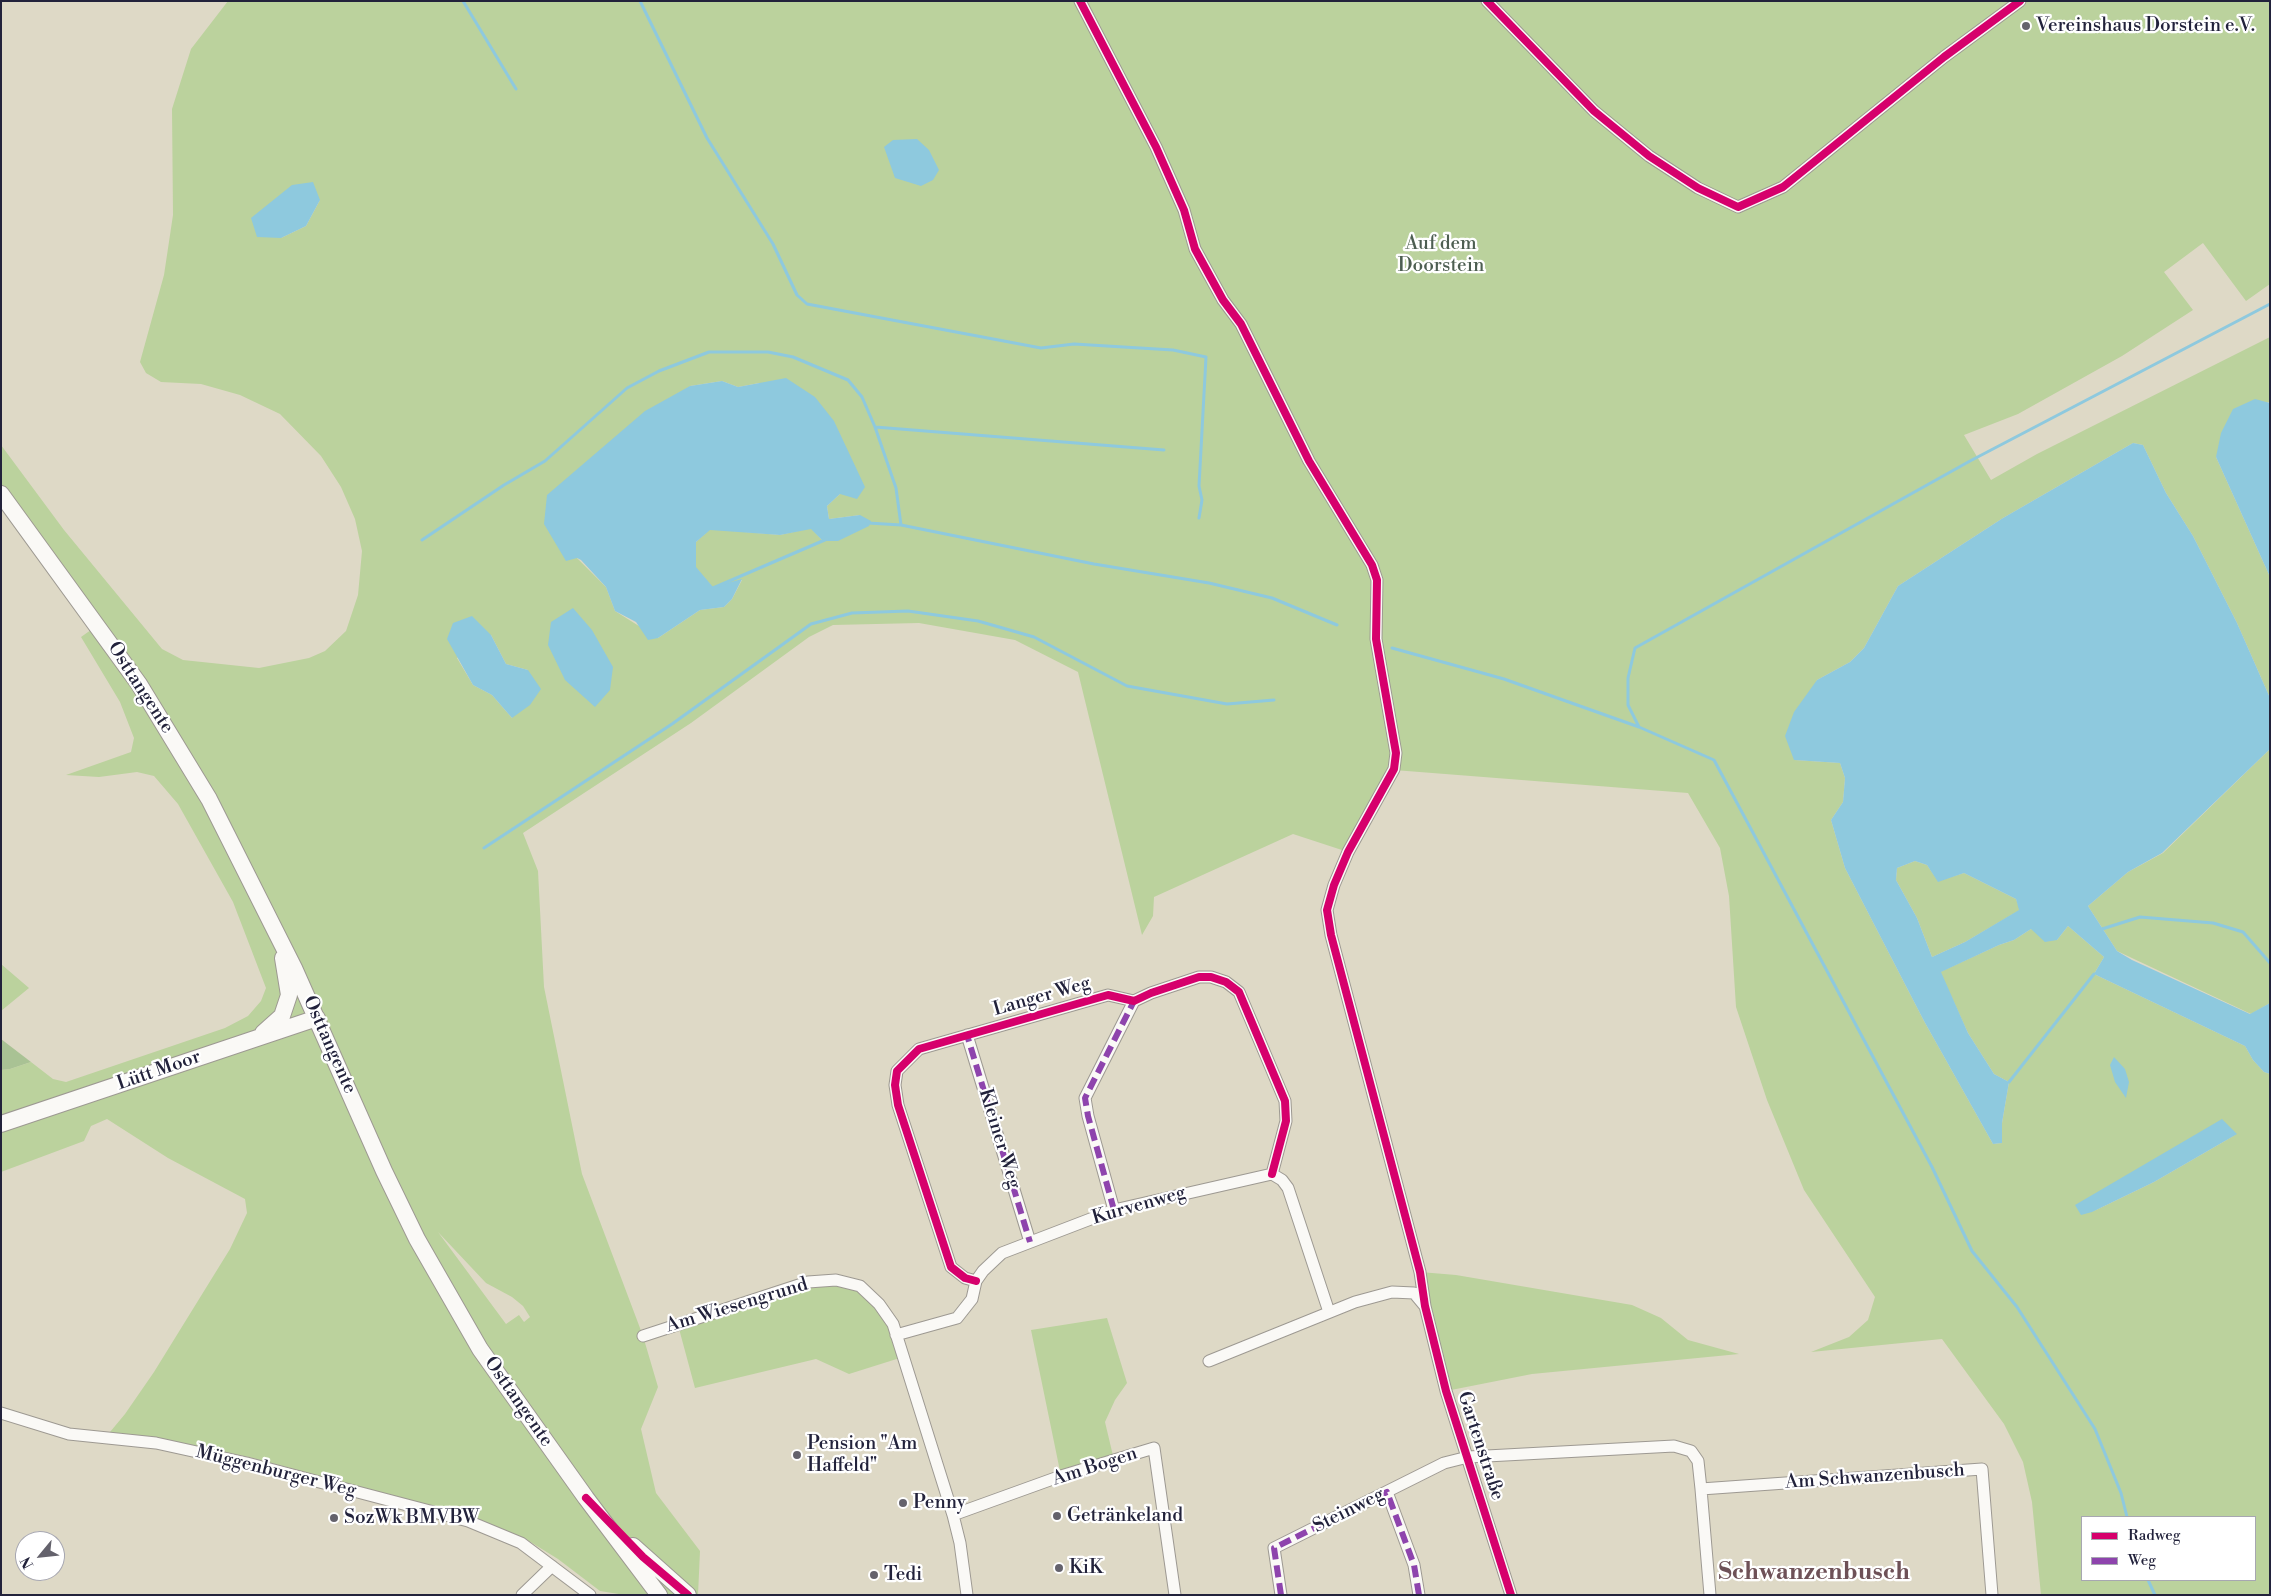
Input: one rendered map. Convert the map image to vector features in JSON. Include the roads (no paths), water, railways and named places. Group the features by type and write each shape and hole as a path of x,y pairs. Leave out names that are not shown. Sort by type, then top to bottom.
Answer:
{"main road":[{"name":"Osttangente","path":"1,494 140,684 209,799 279,937 317,1018 384,1172 417,1239 480,1349 586,1498 659,1595"},
{"path":"258,1038 282,1016 289,995 279,937"},
{"name":"Lütt Moor","path":"1,1124 317,1018"},
{"path":"586,1498 643,1557 688,1595"}],"street":[{"name":"Gartenstraße","path":"1080,1 1156,147 1184,210 1195,249 1223,300 1241,324 1308,461 1372,565 1377,580 1376,639 1396,753 1394,770 1348,852 1334,885 1327,910 1331,935 1420,1272 1425,1306 1446,1391 1511,1595"},
{"path":"1487,1 1601,117 1649,156 1698,188 1738,207 1783,187 1944,57 2020,1"},
{"path":"1114,1210 1088,1116 1085,1098 1134,1001 1151,993 1200,978 1211,977 1226,982 1239,992 1285,1102 1286,1121 1272,1174 1282,1180 1288,1188 1329,1312"},
{"name":"Langer Weg","path":"976,1281 965,1278 951,1267 898,1105 894,1085 897,1071 919,1049 1108,995 1134,1001"},
{"name":"Kleiner Weg","path":"968,1035 1030,1242"},
{"name":"Kurvenweg","path":"896,1335 957,1318 972,1299 976,1281 983,1271 1002,1253 1114,1210 1272,1174"},
{"name":"Am Wiesengrund","path":"643,1336 808,1282 836,1280 860,1286 879,1304 893,1324 953,1515 960,1543 966,1595"},
{"path":"1210,1360 1329,1312 1392,1292 1414,1293 1425,1306"},
{"name":"Müggenburger Weg","path":"1,1413 69,1434 156,1443 247,1463 468,1521 521,1543 590,1595"},
{"path":"1468,1457 1674,1446 1691,1451 1698,1461 1710,1595"},
{"name":"Am Bogen","path":"953,1515 1062,1476 1154,1448 1175,1595"},
{"name":"Steinweg","path":"1281,1595 1274,1548 1444,1463 1468,1457"},
{"name":"Am Schwanzenbusch","path":"1701,1490 1982,1469 1992,1595"},
{"path":"1387,1492 1414,1566 1419,1595"},
{"path":"522,1595 552,1566"}],"water":[{"path":"917,139 929,150 939,170 933,180 921,186 895,178 884,147 893,140"},
{"path":"313,182 320,200 306,226 281,238 257,237 251,218 292,185"},
{"path":"786,378 815,397 834,421 865,487 857,499 840,494 827,506 829,519 860,515 871,521 869,526 838,541 823,541 811,529 780,535 710,530 696,542 696,567 713,587 742,579 732,599 724,607 700,610 658,638 648,640 636,622 615,611 606,587 581,560 577,558 566,561 544,524 547,495 645,411 690,386 722,381 738,387"},
{"path":"2255,399 2270,403 2270,577 2216,457 2221,433 2233,409"},
{"path":"2133,443 2143,445 2166,493 2193,536 2237,623 2270,698 2270,749 2162,853 2128,872 2088,906 2117,951 2132,960 2250,1014 2270,1003 2270,1074 2264,1072 2253,1060 2245,1046 2094,974 2104,957 2068,926 2057,940 2045,942 2031,929 2014,940 1941,972 1968,1033 1994,1074 2009,1082 2002,1123 2002,1143 1993,1144 1924,1021 1845,868 1831,820 1843,802 1845,778 1840,763 1794,760 1785,736 1794,712 1817,680 1850,662 1864,648 1898,586 2003,518","holes":["1915,861 1927,865 1938,882 1964,873 2016,899 2019,910 1965,942 1932,957 1917,918 1896,880 1897,868"]},
{"path":"573,608 592,630 613,667 610,690 595,707 565,680 548,645 551,622"},
{"path":"472,616 491,635 506,664 528,670 541,689 530,705 512,718 492,695 473,685 447,639 453,623"},
{"path":"2114,1057 2125,1069 2129,1082 2126,1098 2115,1082 2110,1065"},
{"path":"2222,1119 2237,1134 2154,1182 2092,1212 2081,1215 2075,1205"}],"waterway":[{"path":"463,1 516,89"},
{"path":"640,1 707,138 773,244 797,295 807,304 1041,348 1074,344 1173,350 1206,357 1199,486 1202,500 1199,518"},
{"path":"1639,727 1628,705 1628,678 1635,648 1970,461 2270,304"},
{"path":"422,540 504,485 545,461 627,388 659,371 709,352 768,352 793,357 848,380 862,397 875,427 896,488 901,525"},
{"path":"875,427 1164,450"},
{"path":"868,523 901,525 1094,564 1209,583 1272,598 1337,625"},
{"path":"713,588 827,539"},
{"path":"484,848 672,724 811,624 852,613 908,611 978,621 1034,637 1127,686 1227,704 1274,700"},
{"path":"1392,648 1504,679 1639,727 1714,760 1932,1167 1972,1251 2017,1307 2095,1429 2121,1493 2127,1516"},
{"path":"2102,929 2140,917 2213,923 2243,932 2270,963"},
{"path":"2009,1082 2094,974"},
{"path":"2148,1581 2155,1595"}],"place":[{"name":"Vereinshaus Dorstein e.V.","path":"2026,26"},
{"name":"Pension \"Am Haffeld\"","path":"797,1455"},
{"name":"Penny","path":"903,1503"},
{"name":"Getränkeland","path":"1057,1516"},
{"name":"SozWk BMVBW","path":"334,1518"},
{"name":"KiK","path":"1059,1568"},
{"name":"Tedi","path":"874,1575"}],"district":[{"name":"Schwanzenbusch","path":"1814,1573"}],"park label":[{"name":"Auf dem Doorstein","path":"1441,255"}]}
